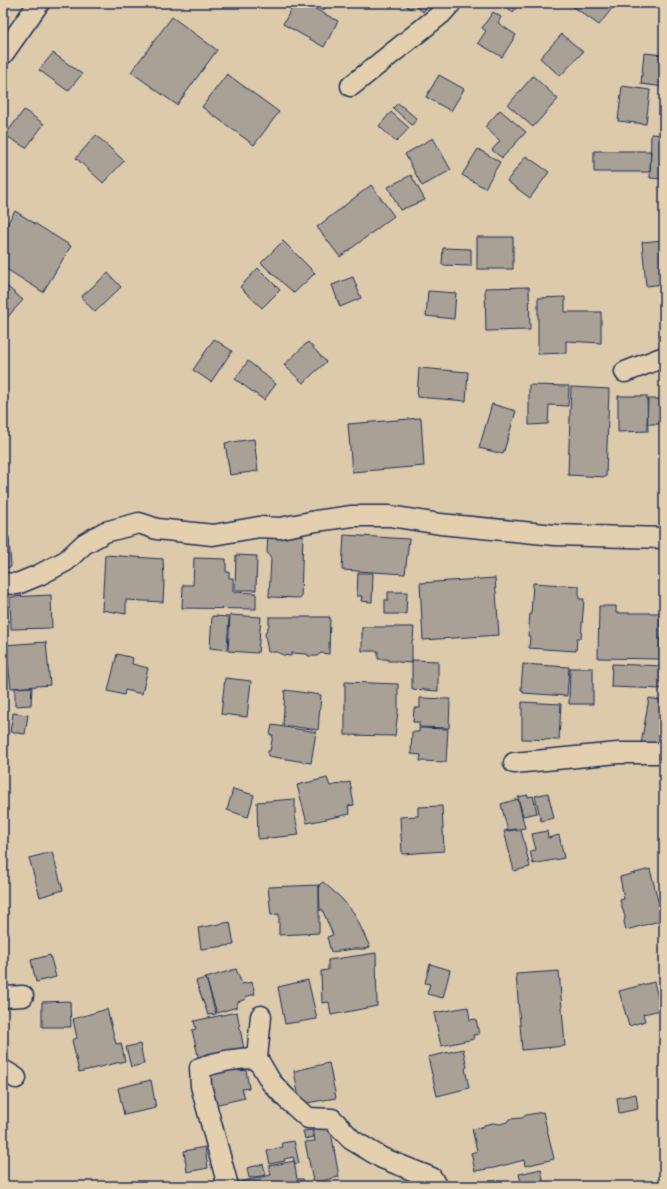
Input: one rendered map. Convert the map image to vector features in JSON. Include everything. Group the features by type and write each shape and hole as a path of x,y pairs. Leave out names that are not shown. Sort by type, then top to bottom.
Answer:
{"street":[{"path":"3,54 39,3"},
{"path":"351,86 441,14 451,3"},
{"path":"625,372 664,357"},
{"path":"3,583 17,584 39,575 66,561 84,544 106,532 139,523 157,529 213,534 237,532 259,527 280,528 352,516 390,516 440,524 555,535 664,538"},
{"path":"514,763 618,753 664,753"},
{"path":"3,997 23,996"},
{"path":"261,1016 257,1058 272,1082 287,1099 308,1118 332,1119 352,1140 382,1158 432,1178 436,1186"},
{"path":"228,1186 201,1086 200,1068 217,1062 239,1058 257,1058"}],"building":[{"path":"295,3 304,3 338,21 324,47 283,24"},
{"path":"309,3 328,3 323,11"},
{"path":"402,3 430,3 423,12 414,5 411,9"},
{"path":"501,3 520,3 513,12"},
{"path":"572,3 616,3 599,25 571,5"},
{"path":"493,12 501,17 498,23 516,35 502,57 478,43 486,31 482,28"},
{"path":"172,17 217,50 177,105 131,72"},
{"path":"562,34 583,52 560,76 540,58"},
{"path":"53,53 82,74 68,91 39,70"},
{"path":"644,53 664,55 664,87 641,84"},
{"path":"227,74 279,112 254,145 202,107"},
{"path":"439,75 464,89 451,111 426,97"},
{"path":"533,76 558,99 533,127 508,105"},
{"path":"622,86 650,90 646,124 618,121"},
{"path":"398,103 417,119 412,125 393,108"},
{"path":"24,110 44,124 26,148 5,135"},
{"path":"500,110 526,132 502,158 492,150 500,141 485,127"},
{"path":"391,112 409,128 396,142 379,126"},
{"path":"651,134 664,135 664,179 650,178"},
{"path":"96,135 124,161 103,183 76,158"},
{"path":"433,138 451,170 422,186 405,154"},
{"path":"478,149 500,162 485,188 462,175"},
{"path":"594,151 651,151 650,172 594,172"},
{"path":"526,156 549,172 530,198 507,181"},
{"path":"411,175 425,200 400,210 388,187"},
{"path":"371,185 394,216 340,257 317,227"},
{"path":"15,211 71,246 43,292 3,267 3,231"},
{"path":"477,237 513,237 513,269 477,269"},
{"path":"664,240 664,284 646,286 642,242"},
{"path":"283,241 315,273 294,293 261,263"},
{"path":"443,248 471,249 471,266 442,265"},
{"path":"258,268 280,290 262,308 240,287"},
{"path":"108,273 121,287 95,312 81,297"},
{"path":"353,277 361,298 340,307 332,285"},
{"path":"3,283 23,300 3,322"},
{"path":"529,287 530,330 486,331 485,288"},
{"path":"428,291 456,293 454,319 426,316"},
{"path":"565,297 565,312 601,312 601,343 566,341 566,353 538,354 538,298"},
{"path":"214,339 232,351 211,382 193,370"},
{"path":"308,342 326,362 303,383 284,365"},
{"path":"248,361 276,384 264,400 235,379"},
{"path":"419,368 468,372 466,401 417,397"},
{"path":"529,385 569,386 568,406 549,405 548,424 529,425"},
{"path":"571,387 609,389 606,477 568,475"},
{"path":"618,396 647,396 648,431 618,432"},
{"path":"648,399 664,399 664,424 647,424"},
{"path":"492,404 516,411 503,454 479,448"},
{"path":"421,418 424,466 352,472 348,424"},
{"path":"254,439 258,471 230,475 225,443"},
{"path":"268,533 303,534 301,598 269,597 271,559 267,552"},
{"path":"344,535 409,539 405,574 342,570"},
{"path":"3,537 9,537 11,567 3,568"},
{"path":"105,555 163,559 163,602 126,600 126,614 102,610"},
{"path":"236,555 257,556 256,590 235,590"},
{"path":"194,558 226,559 226,572 229,572 229,578 233,578 233,592 256,593 256,609 182,608 183,585 193,585"},
{"path":"358,573 373,573 372,602 361,601 362,596 357,596"},
{"path":"495,578 499,635 423,640 420,583"},
{"path":"533,583 579,586 579,599 584,599 581,638 577,638 576,651 529,648 530,636 528,636"},
{"path":"388,592 407,592 406,614 385,614 385,600 388,600"},
{"path":"51,595 52,628 11,629 10,597"},
{"path":"599,606 616,606 616,613 660,613 660,659 598,658"},
{"path":"230,615 261,617 258,653 228,651"},
{"path":"212,616 229,617 227,650 210,648"},
{"path":"269,617 330,617 329,654 321,653 317,656 308,656 307,654 292,653 291,656 283,655 277,652 268,652 265,634 269,625"},
{"path":"362,627 414,627 412,640 412,663 378,659 378,651 362,651"},
{"path":"46,642 50,685 11,688 8,663 3,663 3,645"},
{"path":"117,654 133,658 132,664 148,668 142,694 125,690 124,695 108,691"},
{"path":"412,660 438,661 438,691 412,689"},
{"path":"523,664 569,667 567,696 523,693 523,690 521,690"},
{"path":"612,664 664,666 664,689 611,687"},
{"path":"570,668 593,668 593,704 569,704"},
{"path":"225,678 251,681 247,717 221,714"},
{"path":"345,682 398,684 398,711 395,736 345,735"},
{"path":"32,687 31,705 15,706 15,688"},
{"path":"285,690 321,695 318,730 283,725"},
{"path":"420,698 450,699 449,728 419,727 419,722 413,722 414,708 420,708"},
{"path":"649,698 664,701 664,748 641,744"},
{"path":"522,702 561,704 559,740 522,739"},
{"path":"13,713 28,715 25,734 10,732"},
{"path":"272,725 316,732 311,763 268,756 273,735 270,735"},
{"path":"419,728 448,729 446,762 420,761 421,755 411,754 412,732 419,732"},
{"path":"327,778 330,786 350,782 354,805 348,806 350,814 307,823 297,785"},
{"path":"233,789 254,795 248,817 227,810"},
{"path":"548,793 554,818 541,821 535,796"},
{"path":"528,795 528,797 533,796 537,813 523,816 518,797"},
{"path":"295,799 295,816 299,835 258,839 257,802"},
{"path":"518,799 525,828 508,831 501,804"},
{"path":"442,806 444,851 402,854 400,817 418,816 418,807"},
{"path":"515,829 516,831 521,830 530,867 514,871 504,831"},
{"path":"547,831 548,838 559,835 564,858 533,864 530,851 536,850 532,834"},
{"path":"52,852 63,890 40,897 29,858"},
{"path":"650,869 663,920 626,930 624,922 625,917 620,900 624,899 620,877"},
{"path":"323,882 341,898 354,913 370,947 364,949 331,952 327,937 333,935 322,909 320,911 319,885"},
{"path":"319,885 319,933 279,935 279,914 271,915 268,887"},
{"path":"230,922 234,945 201,949 198,928"},
{"path":"376,953 377,1006 331,1015 329,1002 322,1003 321,971 328,970 328,960"},
{"path":"50,955 56,977 36,982 31,960"},
{"path":"430,964 450,970 443,998 427,994 430,984 425,983"},
{"path":"236,969 242,984 252,982 255,994 245,997 246,999 238,1002 237,1007 217,1013 206,978"},
{"path":"559,971 565,1046 522,1050 516,974"},
{"path":"206,978 216,1014 208,1015 196,981"},
{"path":"308,980 317,1019 285,1024 278,987"},
{"path":"654,982 661,1010 643,1014 645,1021 629,1026 619,991"},
{"path":"70,1001 71,1027 42,1027 42,1002"},
{"path":"468,1007 470,1020 476,1019 479,1034 473,1035 474,1039 441,1046 434,1013"},
{"path":"107,1009 116,1044 121,1043 125,1061 79,1072 72,1040 77,1038 73,1019"},
{"path":"237,1012 245,1055 200,1064 192,1030 196,1029 194,1021"},
{"path":"140,1044 144,1064 131,1067 126,1047"},
{"path":"463,1049 467,1067 465,1068 469,1088 437,1096 428,1057"},
{"path":"329,1063 336,1098 300,1104 294,1071"},
{"path":"237,1064 239,1071 246,1070 249,1088 242,1089 245,1098 214,1105 207,1073"},
{"path":"151,1080 156,1108 124,1115 118,1088"},
{"path":"636,1094 638,1109 619,1113 617,1098"},
{"path":"543,1112 554,1159 525,1166 524,1160 494,1168 475,1171 471,1153 477,1151 472,1129 493,1123 500,1124 507,1122 509,1119 522,1118 526,1115"},
{"path":"330,1126 339,1177 321,1181 313,1181 305,1142 315,1141 313,1130"},
{"path":"312,1130 314,1137 305,1139 303,1131"},
{"path":"294,1141 299,1163 295,1164 293,1157 284,1159 285,1161 270,1164 267,1151 283,1147 282,1143"},
{"path":"205,1147 208,1168 187,1172 184,1151"},
{"path":"294,1161 297,1179 303,1179 305,1186 241,1186 240,1182 271,1175 269,1166"},
{"path":"263,1164 266,1175 249,1178 247,1168"},
{"path":"541,1169 544,1186 522,1186 519,1174"}]}
